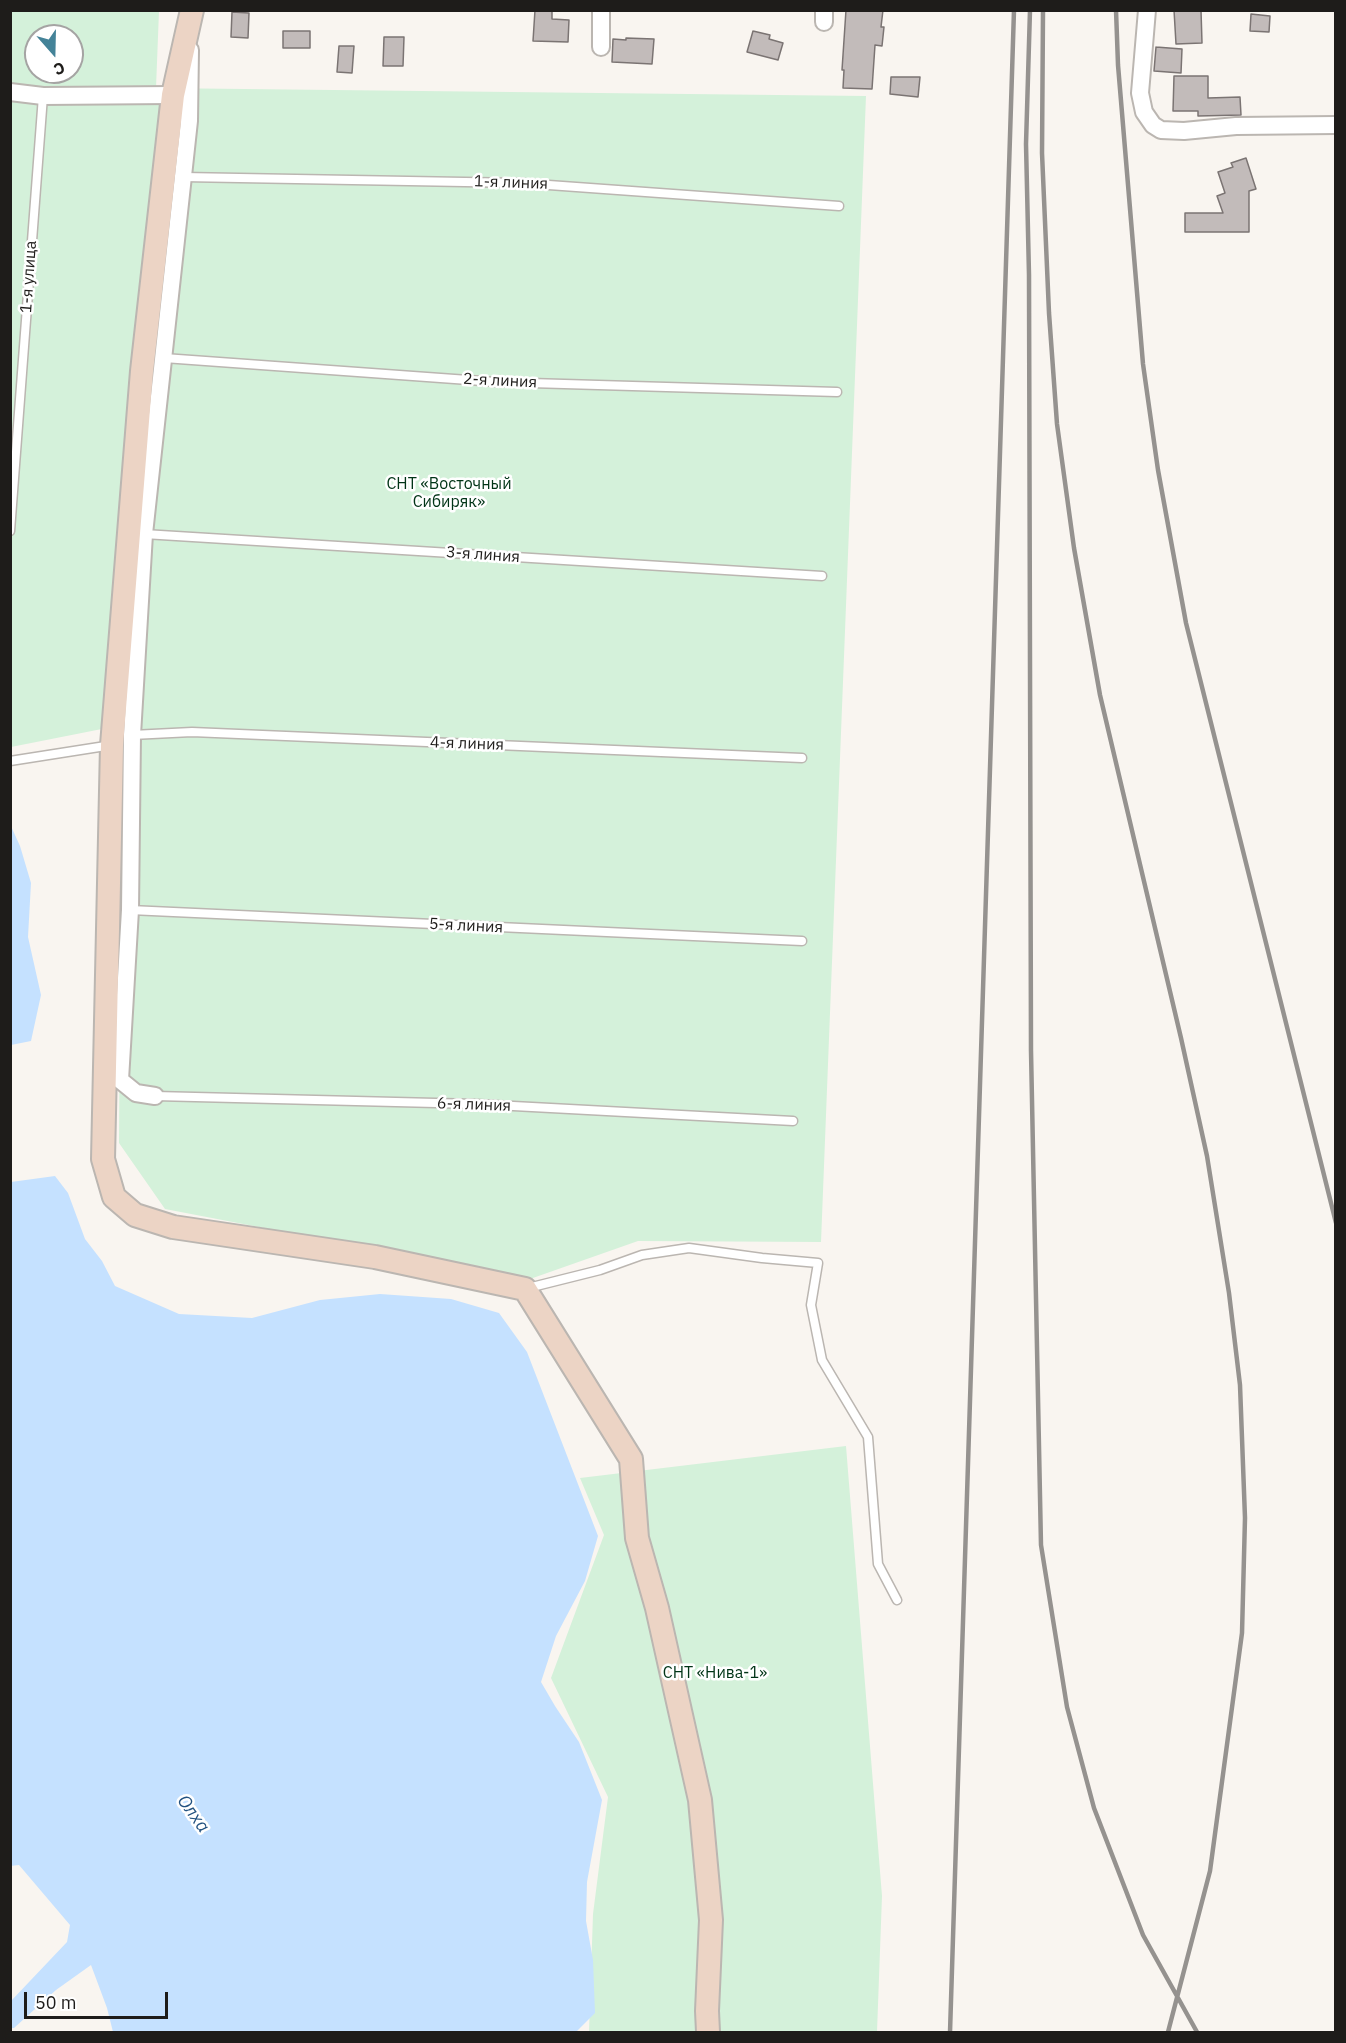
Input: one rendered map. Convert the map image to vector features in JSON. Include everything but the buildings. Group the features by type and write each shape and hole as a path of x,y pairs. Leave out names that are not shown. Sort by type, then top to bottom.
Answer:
{"street":[{"path":"601,10 601,47"},
{"path":"1147,10 1140,93 1144,112 1161,130 1184,131 1236,126 1335,125"},
{"path":"191,16 173,95 142,371 103,1159 114,1197 135,1215 173,1227 375,1257 525,1289 631,1459 637,1538 657,1608 700,1800 711,1920 708,2032"},
{"path":"155,1096 136,1093 120,1080 130,910 122,740 189,121 191,16"},
{"path":"10,92 43,96 173,95"}],"lane":[{"name":"1-я улица","path":"10,531 43,96"},
{"name":"1-я линия","path":"183,177 521,183 839,206"},
{"name":"2-я линия","path":"164,358 496,382 837,393"},
{"name":"3-я линия","path":"144,534 822,576"},
{"name":"4-я линия","path":"12,759 122,740 192,732 802,758"},
{"name":"5-я линия","path":"130,910 802,942"},
{"name":"6-я линия","path":"155,1096 476,1104 793,1121"},
{"path":"525,1289 600,1270 642,1255 689,1248 818,1263 811,1305 822,1360 868,1437 871,1499 878,1564 897,1600"}],"green space":[{"name":"СНТ «Восточный Сибиряк»","path":"11,11 159,11 156,88 866,96 821,1242 638,1241 530,1279 165,1209 119,1143 122,725 11,747"},
{"name":"СНТ «Нива-1»","path":"846,1446 882,1896 877,2032 589,2032 593,1914 608,1797 551,1678 604,1535 580,1478"}],"water":[{"path":"10,824 20,846 31,883 28,937 41,995 31,1041 11,1045"},
{"name":"Олха","path":"55,1176 68,1193 85,1239 102,1261 115,1286 179,1314 252,1318 320,1300 380,1294 451,1299 499,1313 527,1352 598,1536 585,1581 556,1636 541,1682 579,1742 602,1800 587,1882 586,1921 593,1960 595,2013 576,2032 113,2032 91,1965 56,1990 14,2028 11,2028 11,2001 67,1942 70,1925 19,1865 10,1866 11,1182"}],"railway":[{"path":"950,2032 1014,10"},
{"path":"1030,10 1026,144 1029,275 1031,1051 1041,1545 1067,1707 1094,1808 1143,1935 1197,2032"},
{"path":"1043,10 1042,153 1049,313 1057,424 1074,548 1100,695 1207,1156 1229,1293 1240,1385 1245,1518 1242,1633 1210,1871 1168,2032"},
{"path":"1116,10 1118,65 1143,364 1158,470 1186,623 1336,1223"}]}
